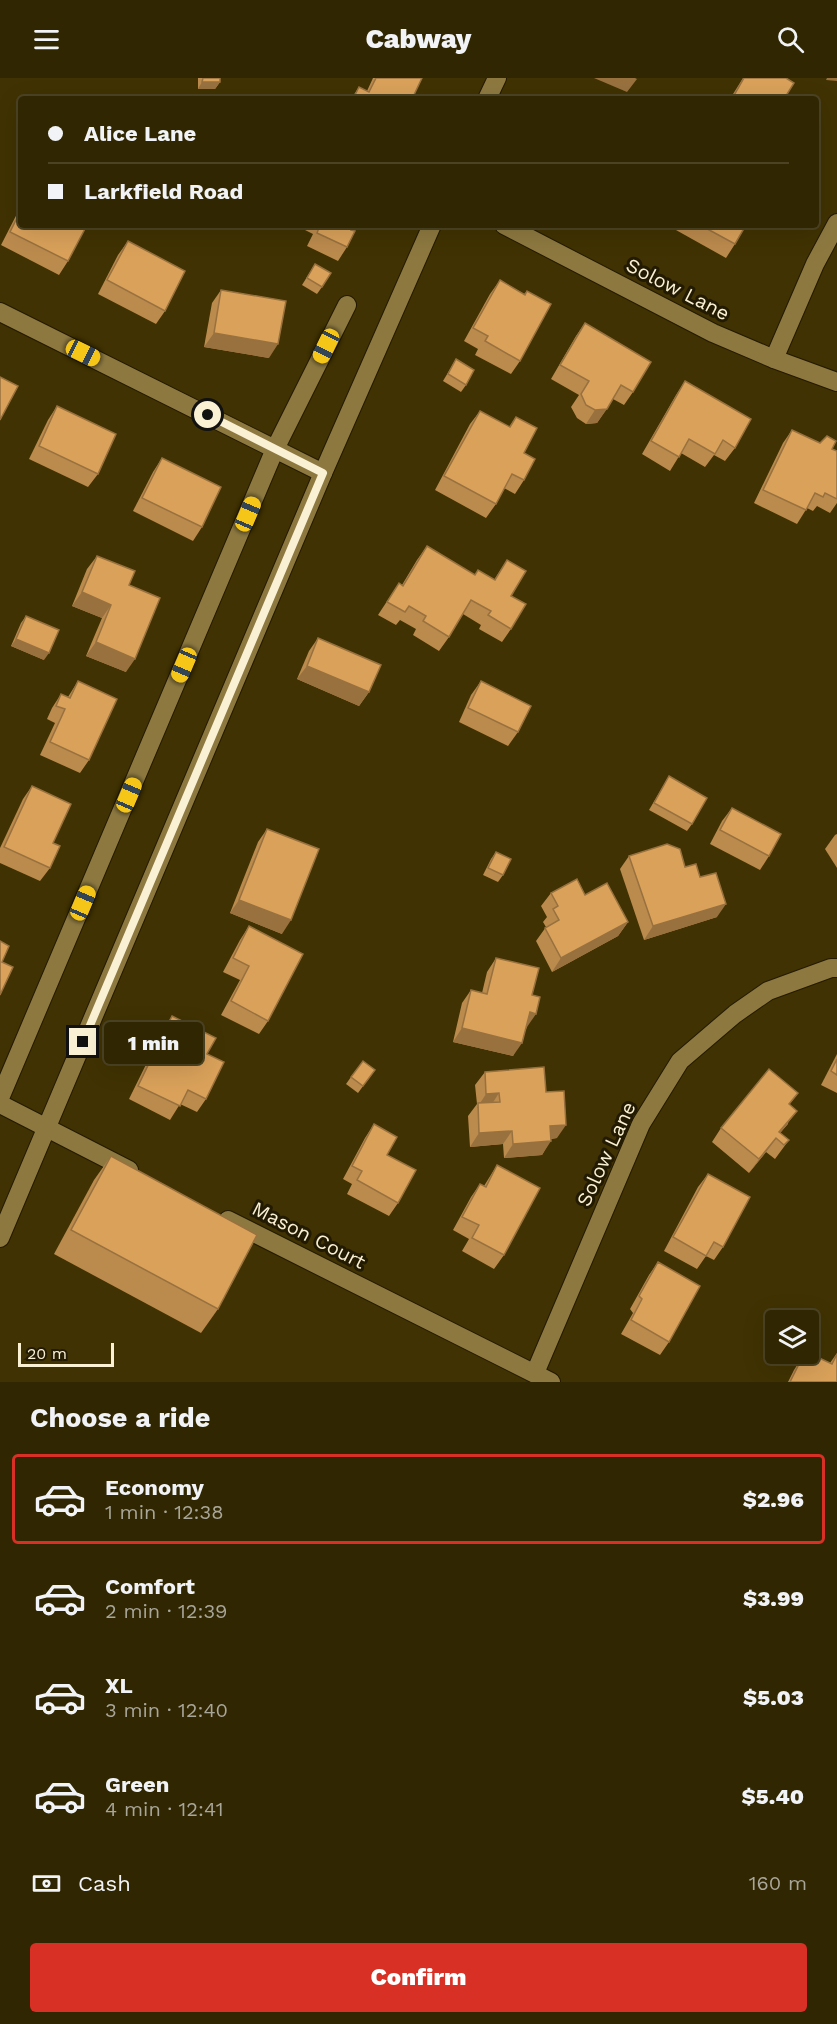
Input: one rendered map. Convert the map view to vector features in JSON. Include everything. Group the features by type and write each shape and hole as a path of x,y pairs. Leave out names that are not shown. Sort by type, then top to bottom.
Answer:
{"street":[{"path":"488,96 496,78"},
{"path":"774,359 815,264 837,224"},
{"path":"0,1238 323,473 431,228"},
{"name":"Solow Lane","path":"510,228 713,333 837,382"},
{"path":"0,1098 275,449 347,305"},
{"path":"0,312 323,473"},
{"name":"Solow Lane","path":"543,1378 641,1124 680,1061 735,1014 768,991 831,968 837,968"},
{"path":"0,1104 142,1177"},
{"name":"Mason Court","path":"216,1214 543,1378"}],"building":[{"path":"203,78 220,78 220,82 202,82"},
{"path":"376,78 422,78 413,96 354,96 359,87 369,92"},
{"path":"744,78 786,78 794,83 786,96 734,96"},
{"path":"18,216 18,228 85,228 68,261 10,232"},
{"path":"319,228 352,228 351,230 355,231 347,247 317,233"},
{"path":"706,228 744,228 735,244"},
{"path":"128,241 185,271 165,311 107,280"},
{"path":"315,264 331,273 322,287 307,278"},
{"path":"500,280 525,295 527,291 551,304 520,361 485,341 488,336 473,328"},
{"path":"221,290 286,301 278,344 214,333"},
{"path":"585,323 651,362 633,392 621,385 607,409 595,410 586,405 581,394 589,381 560,365"},
{"path":"456,359 474,370 466,385 448,374"},
{"path":"0,377 18,386 0,420"},
{"path":"685,381 751,419 735,448 723,440 715,454 689,439 679,457 651,441"},
{"path":"57,406 116,434 98,474 39,446"},
{"path":"480,411 510,427 516,417 537,428 524,453 535,459 524,480 512,474 496,504 444,476"},
{"path":"792,430 820,443 827,436 836,441 832,449 837,451 837,499 825,493 823,497 815,493 806,510 763,490"},
{"path":"162,458 221,487 202,527 142,498"},
{"path":"427,546 475,575 478,570 495,580 507,560 526,571 511,596 526,604 511,629 488,615 491,611 471,600 449,637 423,621 426,616 409,606 405,612 387,602 399,583 403,586"},
{"path":"97,556 135,571 129,585 160,598 135,659 96,642 111,605 82,592"},
{"path":"26,616 59,630 49,653 16,639"},
{"path":"318,638 381,665 369,692 307,666"},
{"path":"78,681 117,699 89,760 50,742 65,709 56,706 61,694 70,698"},
{"path":"481,681 531,706 518,732 468,708"},
{"path":"669,776 707,798 692,824 654,803"},
{"path":"32,786 71,804 53,843 60,846 50,868 4,847"},
{"path":"732,808 781,834 769,856 720,830"},
{"path":"267,829 319,849 291,920 239,900"},
{"path":"667,844 680,849 685,867 696,864 700,877 716,873 726,904 653,926 629,856"},
{"path":"496,852 511,859 503,875 488,868"},
{"path":"577,879 585,895 607,883 628,922 561,958 545,928 559,920 553,909 558,906 551,893"},
{"path":"249,926 303,954 268,1021 231,1001 249,966 233,958"},
{"path":"0,941 9,946 2,962 13,967 0,995"},
{"path":"496,958 539,968 532,995 540,997 536,1014 530,1012 522,1043 462,1028 471,990 487,994"},
{"path":"172,1016 216,1038 207,1054 224,1062 206,1099 188,1090 180,1106 138,1086"},
{"path":"837,1059 837,1075 831,1071"},
{"path":"363,1061 375,1070 363,1086 351,1077"},
{"path":"544,1067 546,1092 564,1091 566,1125 550,1126 551,1141 513,1144 512,1131 479,1133 478,1103 500,1102 499,1093 486,1094 485,1072"},
{"path":"769,1069 798,1093 789,1104 797,1111 779,1132 789,1140 784,1145 776,1138 759,1159 721,1128"},
{"path":"374,1124 397,1137 387,1155 416,1170 398,1203 357,1180 362,1171 352,1166"},
{"path":"111,1156 257,1235 218,1309 71,1230"},
{"path":"497,1165 540,1188 504,1255 472,1238 479,1225 462,1217 480,1184 486,1187"},
{"path":"708,1174 750,1197 723,1247 714,1242 706,1256 673,1237"},
{"path":"658,1262 700,1286 669,1342 631,1320 642,1299 639,1296"},
{"path":"837,1354 837,1382 790,1382 799,1364 819,1364 819,1358 832,1364"}],"route":[{"path":"83,1042 323,473 208,415"}]}
